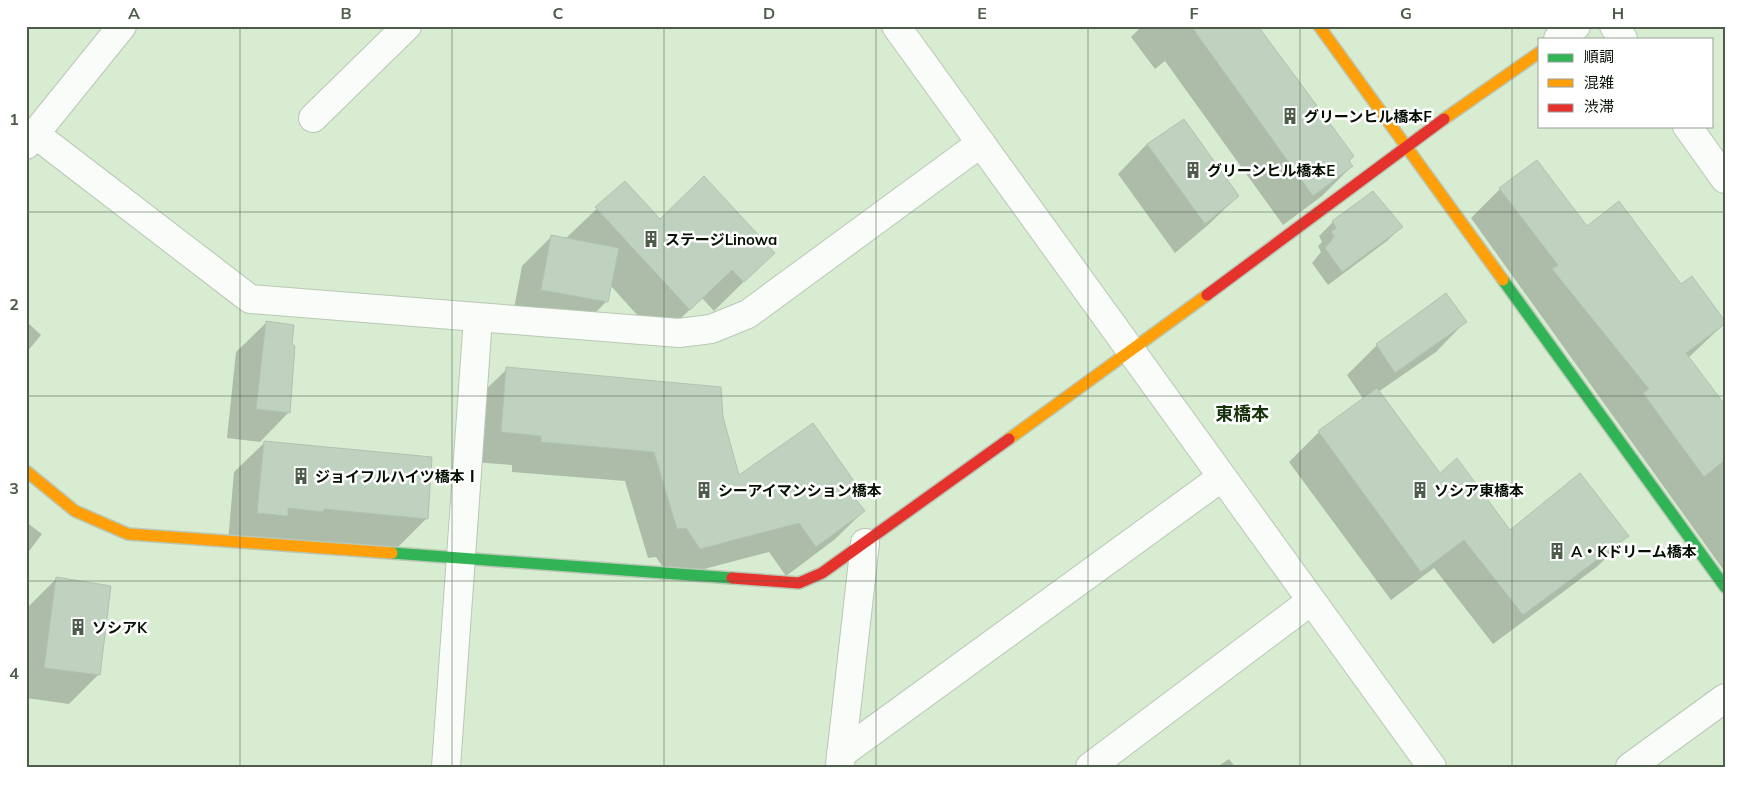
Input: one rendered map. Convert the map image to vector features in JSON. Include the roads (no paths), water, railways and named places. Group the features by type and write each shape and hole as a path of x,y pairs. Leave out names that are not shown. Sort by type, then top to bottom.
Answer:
{"street":[{"path":"122,26 31,140 250,299 679,333 711,329 748,314 981,143"},
{"path":"313,118 407,26"},
{"path":"896,26 1432,767"},
{"path":"1319,26 1725,587"},
{"path":"1559,38 1576,26"},
{"path":"1614,26 1622,38"},
{"path":"26,471 75,511 128,534 799,583 822,572 865,543 1538,53"},
{"path":"1687,128 1725,179"},
{"path":"446,767 478,318"},
{"path":"840,761 1222,477"},
{"path":"840,761 865,543"},
{"path":"1090,767 1311,601"},
{"path":"1630,767 1725,698"}],"place":[{"name":"グリーンヒル橋本F","path":"1290,116"},
{"name":"グリーンヒル橋本E","path":"1193,170"},
{"name":"ステージLinowa","path":"651,239"},
{"name":"ジョイフルハイツ橋本Ⅰ","path":"301,476"},
{"name":"シーアイマンション橋本","path":"704,490"},
{"name":"ソシア東橋本","path":"1420,490"},
{"name":"A・Kドリーム橋本","path":"1557,551"},
{"name":"ソシアK","path":"78,627"}],"district":[{"name":"東橋本","path":"1242,413"}]}
